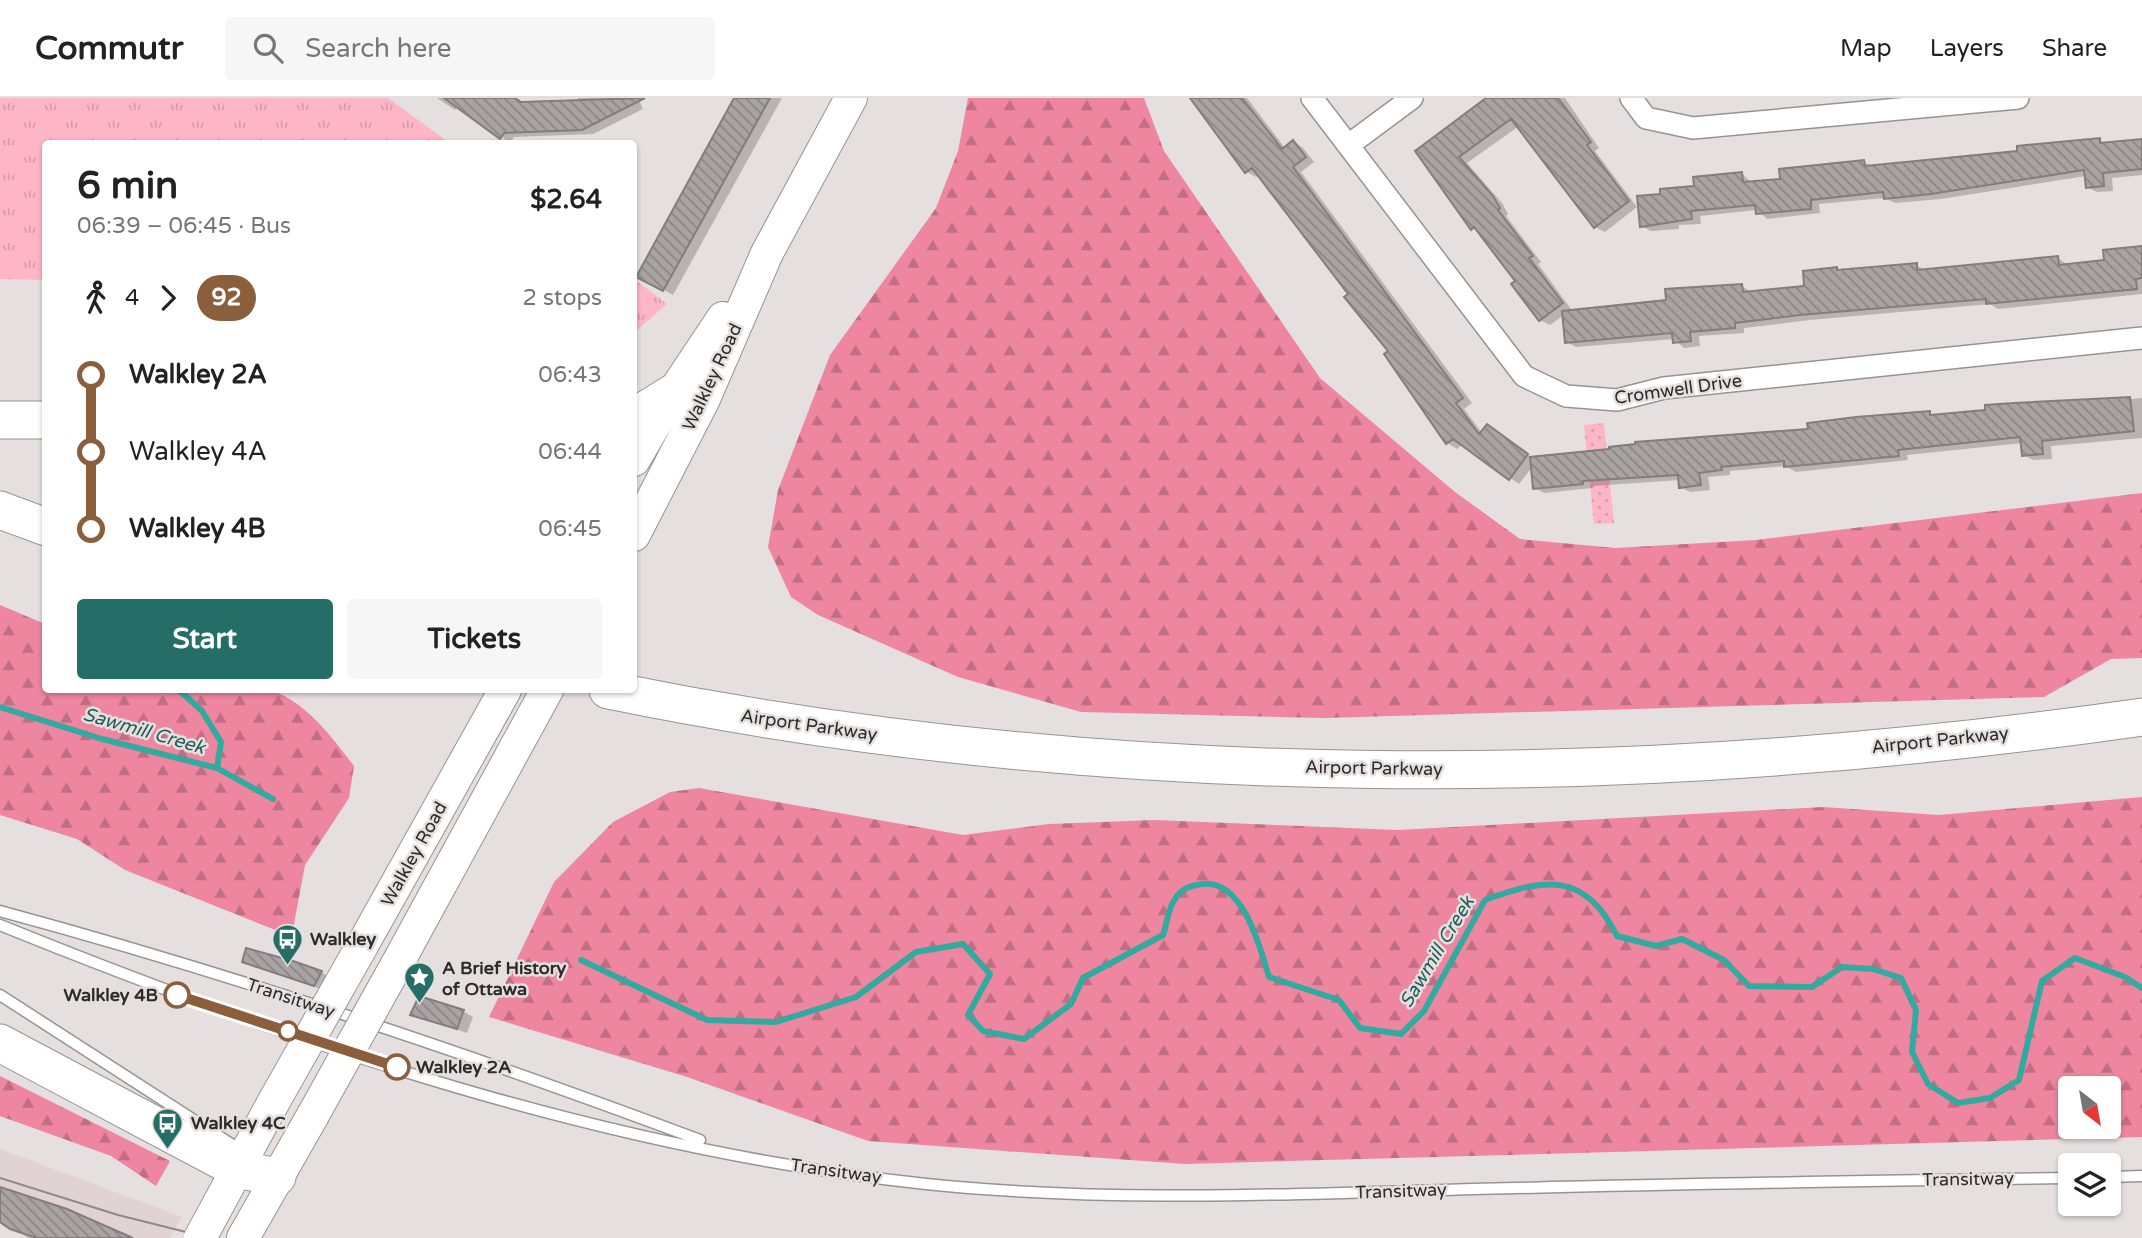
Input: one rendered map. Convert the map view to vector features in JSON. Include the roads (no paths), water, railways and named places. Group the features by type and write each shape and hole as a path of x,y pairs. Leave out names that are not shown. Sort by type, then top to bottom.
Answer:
{"highway":[{"path":"637,415 673,393"},
{"path":"0,420 42,420"},
{"path":"0,510 42,526"},
{"name":"Airport Parkway","path":"623,693 809,726 1013,751 1163,762 1388,769 1671,762 1803,754 2142,717"},
{"path":"0,1043 277,1177"}],"main road":[{"name":"Walkley Road","path":"637,529 704,399 767,253 851,98"},
{"name":"Walkley Road","path":"637,455 673,393 767,253"},
{"name":"Walkley Road","path":"200,1238 503,693"},
{"path":"248,1228 545,693"}],"street":[{"name":"Cromwell Drive","path":"1312,98 1350,144 1524,376 1566,396 1618,400 1664,388 2142,338"},
{"path":"1350,144 1412,98"},
{"path":"1631,98 1646,118 1693,128 2018,98"}],"lane":[{"name":"Transitway","path":"0,911 157,954 496,1065 735,1154"},
{"name":"Transitway","path":"0,925 153,987 510,1105 735,1154 902,1181 1078,1194 1256,1196 2058,1178"},
{"path":"0,995 242,1161"},
{"path":"2121,1177 2142,1176"}],"waterway":[{"path":"182,693 202,711 221,742 217,768"},
{"name":"Sawmill Creek","path":"0,707 102,739 217,768 273,799"},
{"name":"Sawmill Creek","path":"581,960 707,1020 776,1022 856,997 916,952 963,944 990,974 968,1015 983,1031 1024,1039 1071,1004 1083,978 1163,935 1171,907 1180,892 1202,884 1216,885 1228,892 1248,917 1269,977 1339,1000 1360,1028 1401,1034 1424,1011 1485,900 1526,887 1561,885 1577,890 1591,900 1617,936 1656,946 1682,939 1724,960 1749,986 1812,987 1842,967 1873,969 1901,978 1916,1010 1912,1052 1928,1084 1958,1103 1990,1098 2019,1080 2042,981 2075,958 2125,977 2142,988"}],"tram line":[{"path":"0,1178 118,1215 210,1238"}],"place":[{"name":"Walkley","path":"287,966"},
{"name":"Walkley 4B","path":"177,995"},
{"name":"A Brief History of Ottawa","path":"419,1005"},
{"name":"Walkley 2A","path":"397,1067"},
{"name":"Walkley 4C","path":"168,1150"}]}
